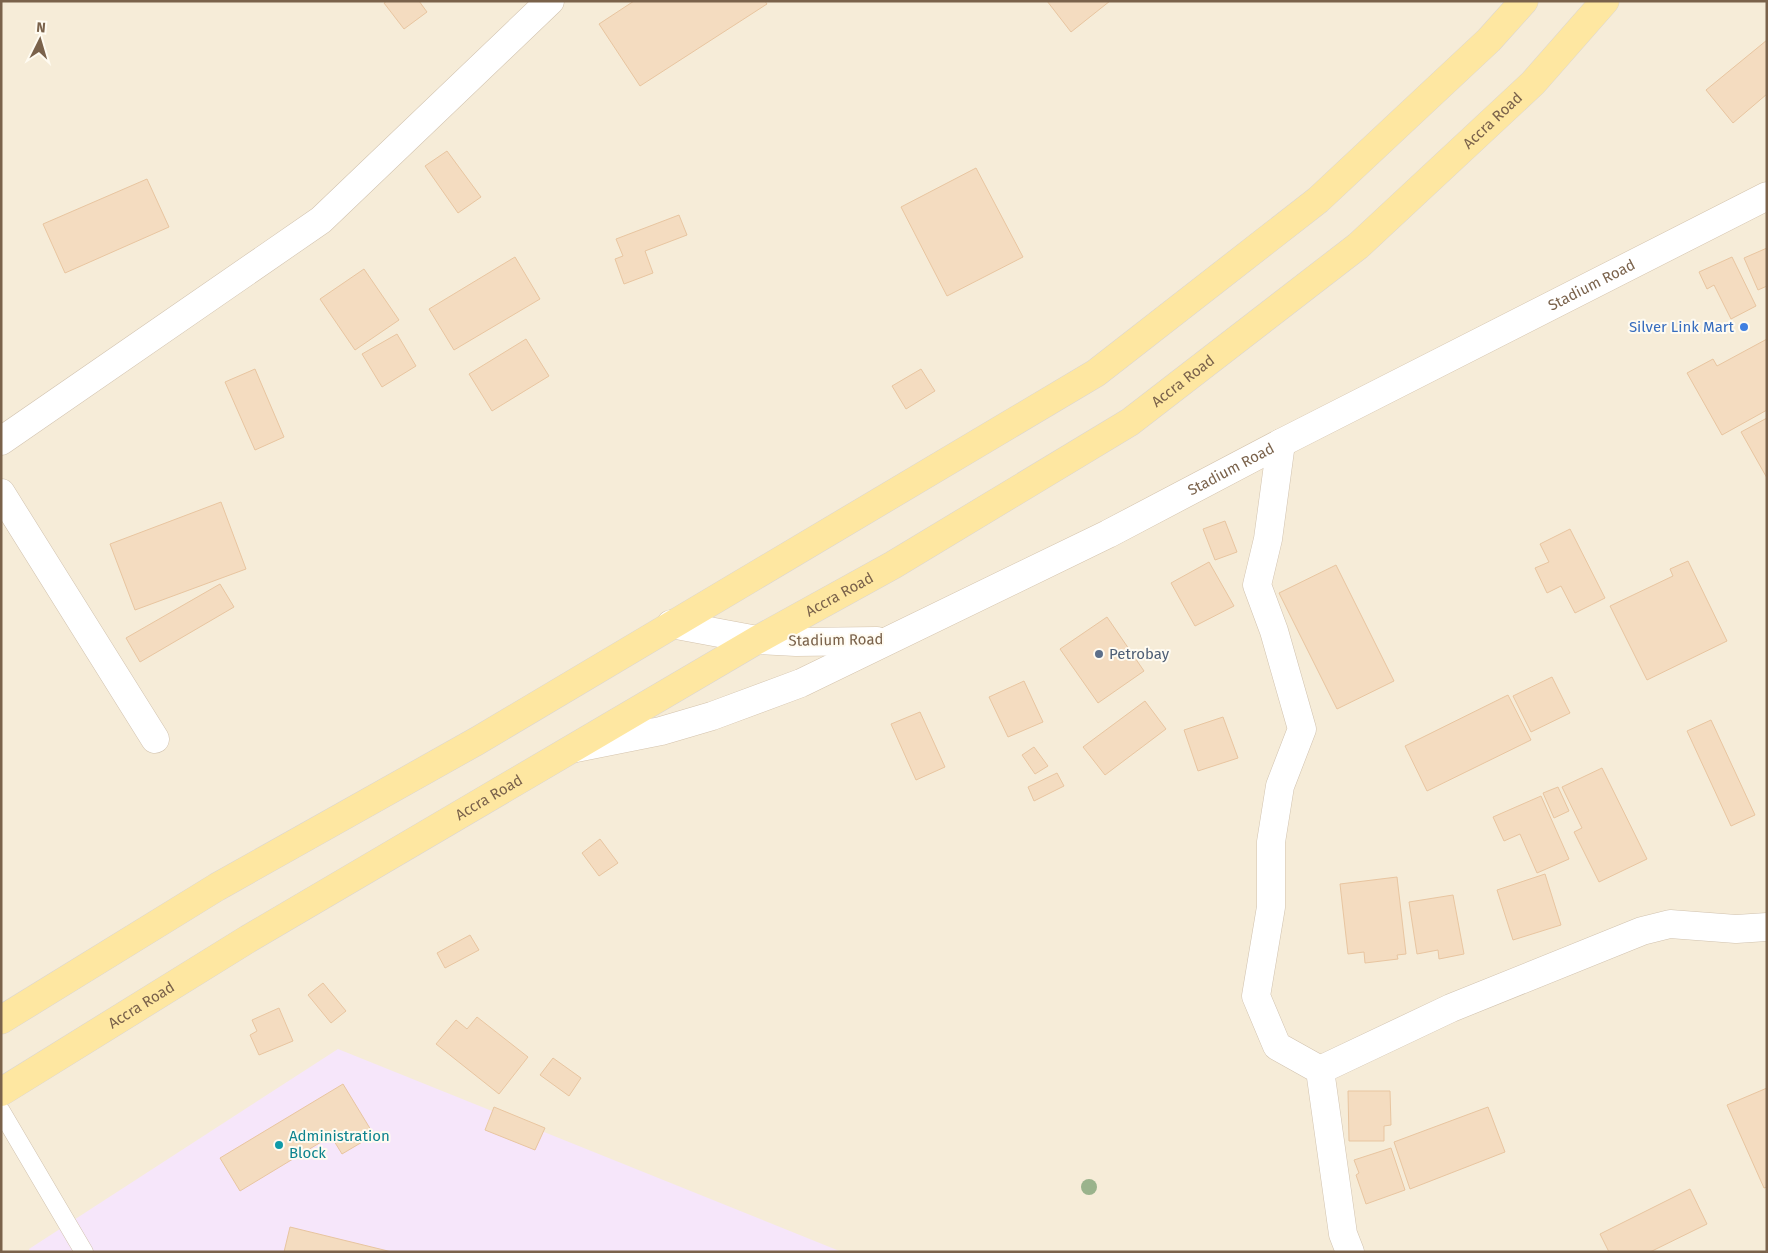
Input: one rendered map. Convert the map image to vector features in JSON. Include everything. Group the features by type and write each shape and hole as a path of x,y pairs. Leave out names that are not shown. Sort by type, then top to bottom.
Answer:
{"main road":[{"path":"1,1020 217,887 477,742 671,624 862,514 1096,373 1318,200 1489,40 1524,1"},
{"name":"Accra Road","path":"1,1092 248,939 756,640 893,565 1130,422 1358,246 1533,83 1605,1"}],"street":[{"path":"1,441 321,220 550,1"},
{"name":"Stadium Road","path":"671,624 756,640 815,643 886,641 1108,534 1281,443 1767,196"},
{"path":"1281,443 1268,539 1257,585 1274,631 1302,729 1280,786 1271,842 1271,907 1256,996 1277,1046 1320,1070"},
{"path":"1,492 155,739"},
{"path":"571,749 661,731 712,716 801,683 886,641"},
{"path":"1320,1070 1451,1008 1642,931 1670,924 1736,929 1767,927"},
{"path":"1320,1070 1343,1234 1350,1252"}],"lane":[{"path":"1,1111 84,1252"}],"shaded area":[{"path":"1,1 1767,1 1767,1252 1,1252"},
{"path":"338,1049 842,1252 30,1252 29,1249"}],"building":[{"path":"387,1 419,1 427,12 404,29 384,3"},
{"path":"634,1 765,1 767,4 640,86 599,24"},
{"path":"1047,1 1110,1 1071,32"},
{"path":"1767,40 1767,94 1733,123 1706,90"},
{"path":"447,151 481,197 458,213 425,166"},
{"path":"976,168 1023,257 947,296 901,207"},
{"path":"147,179 169,227 65,273 43,224"},
{"path":"679,215 687,235 645,251 653,273 624,284 615,259 623,256 616,239"},
{"path":"1767,248 1767,286 1758,290 1744,258"},
{"path":"515,257 540,299 454,350 429,309"},
{"path":"1732,257 1756,306 1731,319 1714,285 1707,289 1699,272"},
{"path":"364,269 399,320 355,350 320,299"},
{"path":"397,334 416,366 382,387 362,354"},
{"path":"526,339 549,376 492,411 469,374"},
{"path":"1767,339 1767,410 1722,435 1687,373 1713,359 1717,366"},
{"path":"255,369 284,437 255,450 225,382"},
{"path":"921,369 935,391 906,409 892,386"},
{"path":"1767,418 1767,478 1741,432"},
{"path":"221,502 246,569 135,610 110,544"},
{"path":"1225,521 1237,552 1215,560 1203,529"},
{"path":"1570,529 1605,598 1575,613 1561,586 1547,593 1535,568 1549,562 1540,544"},
{"path":"1688,561 1727,641 1647,680 1610,606 1673,576 1670,569"},
{"path":"1209,562 1234,606 1195,626 1171,583"},
{"path":"1336,565 1394,681 1337,709 1279,593"},
{"path":"220,584 234,607 140,662 126,638"},
{"path":"1107,617 1144,671 1098,703 1060,649"},
{"path":"1552,677 1570,713 1531,732 1513,696"},
{"path":"1024,681 1043,722 1008,737 989,697"},
{"path":"1508,695 1531,740 1427,791 1405,746"},
{"path":"1145,701 1166,729 1105,775 1083,747"},
{"path":"920,712 945,767 916,780 891,724"},
{"path":"1223,717 1238,758 1198,771 1184,730"},
{"path":"1711,720 1755,815 1731,826 1687,731"},
{"path":"1034,747 1048,766 1035,774 1022,755"},
{"path":"1602,768 1647,859 1599,882 1574,832 1582,828 1562,787"},
{"path":"1057,773 1064,786 1034,801 1028,787"},
{"path":"1558,787 1569,811 1554,818 1543,793"},
{"path":"1541,796 1569,859 1537,873 1520,834 1504,841 1493,817"},
{"path":"600,839 618,863 599,876 582,853"},
{"path":"1545,874 1561,925 1513,940 1497,890"},
{"path":"1397,877 1406,954 1397,955 1398,959 1365,963 1364,952 1348,954 1340,884"},
{"path":"1453,895 1464,954 1439,959 1438,950 1417,954 1409,902"},
{"path":"470,935 479,950 445,968 437,953"},
{"path":"323,983 346,1011 331,1023 308,995"},
{"path":"279,1008 293,1041 259,1055 250,1035 257,1031 252,1020"},
{"path":"477,1017 528,1057 499,1094 436,1044 456,1020 467,1029"},
{"path":"553,1058 581,1078 569,1096 540,1075"},
{"name":"Administration Block","path":"343,1084 374,1135 342,1154 331,1136 240,1191 220,1158"},
{"path":"1767,1088 1767,1187 1764,1188 1727,1105"},
{"path":"1348,1091 1390,1091 1391,1125 1384,1126 1384,1141 1349,1141"},
{"path":"494,1107 545,1128 535,1150 485,1130"},
{"path":"1488,1107 1505,1152 1410,1189 1394,1142"},
{"path":"1391,1148 1405,1190 1366,1204 1356,1175 1359,1173 1354,1160"},
{"path":"1690,1189 1707,1224 1650,1252 1609,1252 1600,1234"},
{"path":"290,1227 392,1252 284,1252"}],"place":[{"name":"Silver Link Mart","path":"1744,327"},
{"name":"Petrobay","path":"1099,654"},
{"name":"Administration Block","path":"279,1145"}]}
